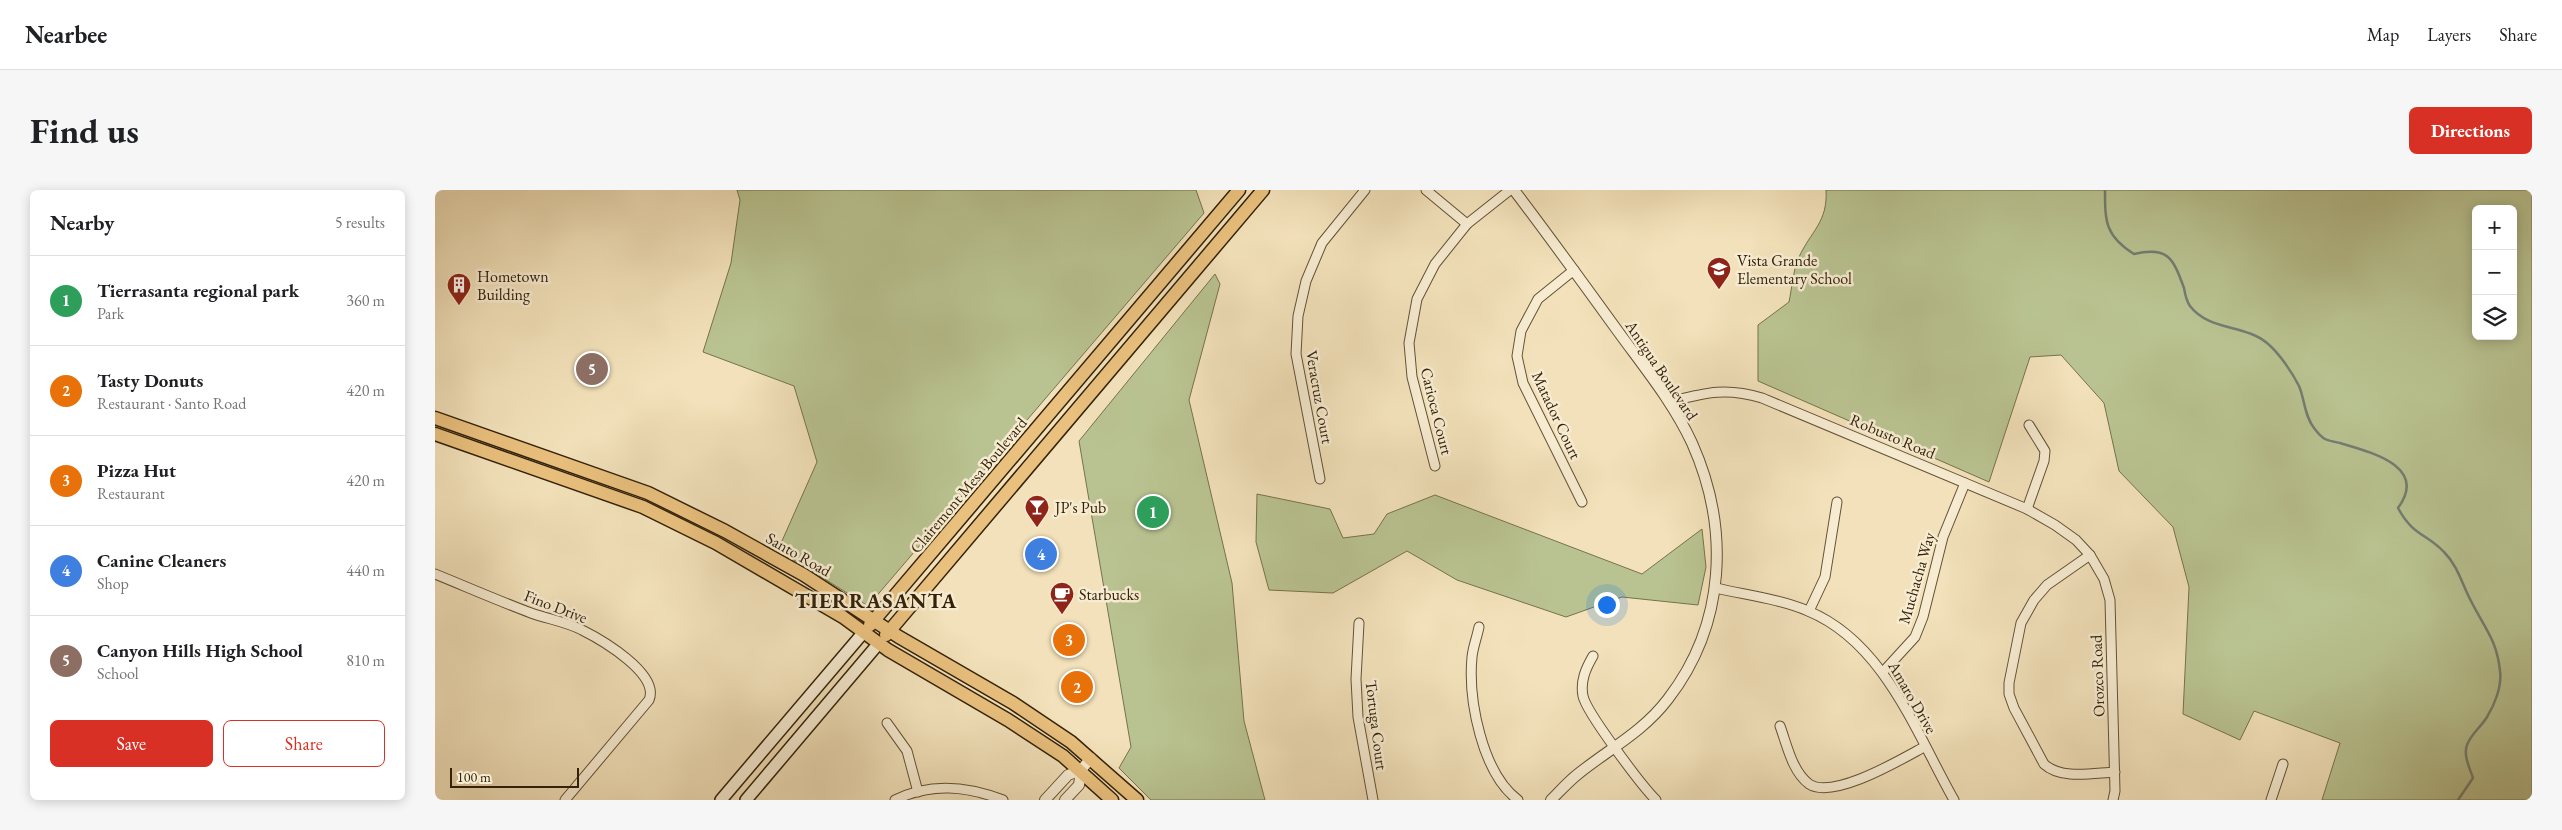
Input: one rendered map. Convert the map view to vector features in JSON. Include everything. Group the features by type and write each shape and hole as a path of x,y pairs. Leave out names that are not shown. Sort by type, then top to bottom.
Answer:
{"main road":[{"name":"Clairemont Mesa Boulevard","path":"721,800 1239,190"},
{"path":"746,800 1263,190"},
{"name":"Santo Road","path":"435,418 649,493 725,531 805,575 890,630 1013,703 1071,742 1137,800"},
{"name":"Santo Road","path":"435,434 643,507 716,543 843,617 879,643 1008,720 1081,770 1112,800"}],"street":[{"name":"Veracruz Court","path":"1319,478 1296,354 1298,316 1306,281 1321,243 1365,190"},
{"path":"1426,190 1467,224"},
{"name":"Carioca Court","path":"1435,466 1412,377 1409,343 1417,299 1435,264 1467,224 1512,190"},
{"name":"Antigua Boulevard","path":"1512,190 1574,270 1669,402 1691,442 1701,466 1713,515 1717,541 1716,588 1711,614 1695,657 1669,699 1652,719 1617,747 1578,774 1551,800"},
{"name":"Matador Court","path":"1574,270 1538,299 1521,331 1517,356 1523,382 1582,502"},
{"name":"Robusto Road","path":"1669,402 1712,391 1745,393 2027,509 2076,540 2090,555"},
{"path":"2027,509 2044,461 2045,451 2029,425"},
{"name":"Muchacha Way","path":"1883,672 1915,637 1923,617 1943,537 1965,483"},
{"path":"1809,611 1825,577 1837,502"},
{"path":"2090,555 2047,585 2034,600 2021,623 2009,683 2009,694 2014,708 2044,764 2051,771 2060,774 2115,772"},
{"name":"Orozco Road","path":"2090,555 2104,579 2110,600 2115,772 2113,800"},
{"name":"Fino Drive","path":"435,574 531,613 581,630 616,651 645,675 651,687 649,700 565,800"},
{"name":"Amaro Drive","path":"1716,588 1809,611 1848,634 1890,681 1954,800"},
{"name":"Tortuga Court","path":"1359,623 1356,679 1358,717 1373,800"},
{"path":"1479,627 1472,656 1471,680 1481,741 1496,775 1518,800"},
{"path":"1593,656 1586,667 1582,686 1584,698 1590,712 1617,747 1643,787 1656,800"},
{"path":"887,723 907,751 918,792"},
{"path":"1780,726 1796,770 1809,785 1824,790 1843,789 1925,747"},
{"path":"1045,800 1067,775 1081,770 1091,758"},
{"path":"2271,800 2283,764"},
{"path":"1065,800 1079,785 1081,770"},
{"path":"895,800 930,788 948,787 979,790 1003,800"}],"green space":[{"path":"737,190 1196,190 1204,213 868,606 778,550 817,462 794,386 703,352 731,263 740,200"},
{"path":"1826,190 2532,190 2532,800 2322,800 2340,743 2254,711 2240,740 2183,714 2189,587 2173,527 2119,471 2104,403 2061,355 2030,357 1989,482 1758,381 1758,325 1789,302 1797,262 1818,226 1824,210"},
{"path":"1215,274 1220,284 1189,400 1232,583 1244,721 1265,800 1151,800 1119,768 1131,747 1079,441"},
{"path":"1257,494 1330,509 1343,538 1374,534 1387,514 1435,495 1642,574 1702,529 1706,567 1698,605 1622,597 1566,617 1457,580 1407,551 1333,593 1269,590 1256,542"}],"waterway":[{"path":"2105,190 2105,211 2109,227 2117,241 2134,254 2155,252 2162,253 2168,257 2176,269 2189,304 2198,314 2217,324 2258,337 2272,347 2285,363 2299,386 2308,418 2321,436 2328,440 2380,456 2401,471 2406,481 2406,494 2398,508 2409,524 2437,546 2453,563 2493,642 2498,660 2500,683 2497,695 2487,717 2467,745 2466,757 2473,778 2458,800"}],"place":[{"name":"Vista Grande Elementary School","path":"1719,290"},
{"name":"Hometown Building","path":"459,306"},
{"name":"Canyon Hills High School","path":"592,369"},
{"name":"Tierrasanta regional park","path":"1153,512"},
{"name":"JP's Pub","path":"1037,528"},
{"name":"Canine Cleaners","path":"1041,554"},
{"name":"Starbucks","path":"1062,615"},
{"name":"Pizza Hut","path":"1069,640"},
{"name":"Tasty Donuts","path":"1077,687"}],"district":[{"name":"TIERRASANTA","path":"876,601"}]}
